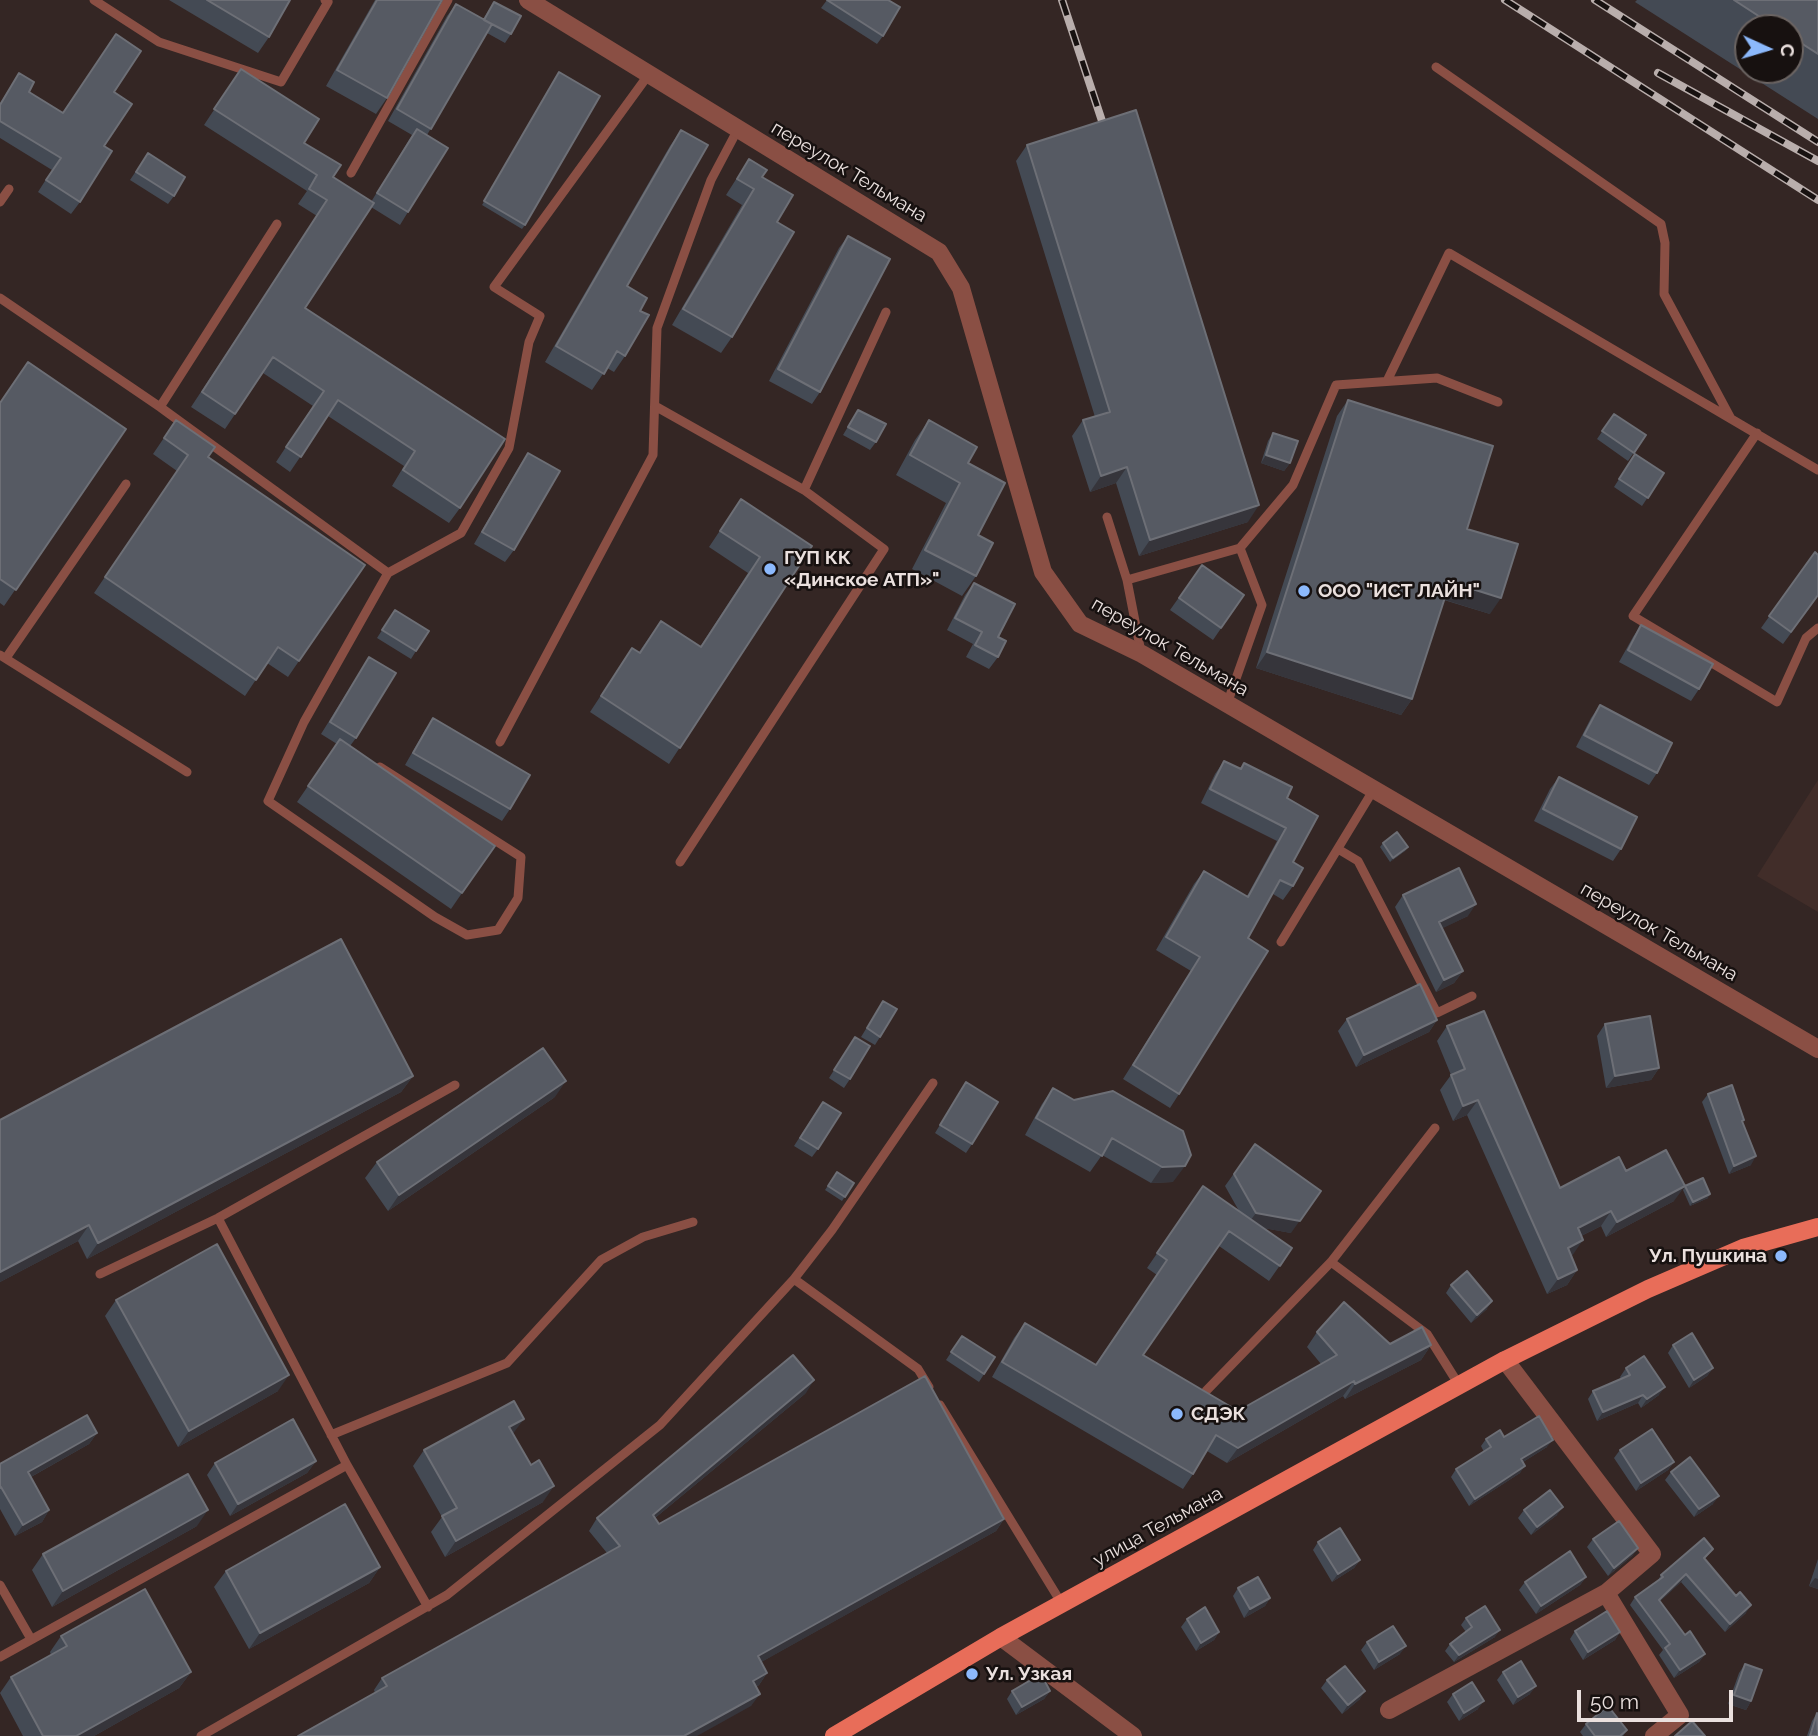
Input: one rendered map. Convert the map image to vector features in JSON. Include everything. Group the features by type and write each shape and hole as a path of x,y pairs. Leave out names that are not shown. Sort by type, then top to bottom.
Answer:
{"main road":[{"name":"улица Тельмана","path":"834,1736 1001,1637 1505,1360 1648,1289 1743,1248 1818,1227"}],"street":[{"name":"переулок Тельмана","path":"528,0 939,252 961,288 1043,572 1080,624 1142,654 1818,1049"},
{"path":"1389,1710 1606,1594 1652,1554 1505,1360"},
{"path":"1606,1594 1680,1714 1654,1736"},
{"path":"1001,1637 1133,1736"}],"lane":[{"path":"94,0 159,42 281,82 328,2 325,0"},
{"path":"351,173 448,0"},
{"path":"1436,67 1661,224 1665,243 1664,294 1730,417"},
{"path":"380,767 521,857 518,898 498,930 467,935 435,917 268,801 303,722 388,573 461,533 509,448 529,342 540,316 494,287 649,74"},
{"path":"500,742 653,455 657,328 711,180 738,129"},
{"path":"0,202 9,188"},
{"path":"160,407 277,224"},
{"path":"1387,381 1449,253 1818,470"},
{"path":"0,298 160,407 388,573"},
{"path":"804,490 886,312"},
{"path":"1127,580 1240,548 1293,485 1336,385 1437,378 1498,402"},
{"path":"655,406 804,490 884,549 680,862"},
{"path":"1757,433 1633,616 1777,702 1806,638 1818,628"},
{"path":"126,484 3,656 187,772"},
{"path":"1107,517 1127,580 1142,654"},
{"path":"1227,704 1262,605 1240,548"},
{"path":"1281,942 1374,789"},
{"path":"1338,849 1358,862 1437,1013 1472,996"},
{"path":"201,1736 447,1595 660,1425 794,1279 832,1230 933,1083"},
{"path":"100,1274 218,1218 455,1085"},
{"path":"1206,1391 1331,1262 1435,1128"},
{"path":"218,1218 347,1465 428,1607"},
{"path":"331,1435 507,1363 601,1260 643,1237 693,1223"},
{"path":"1331,1262 1427,1334 1459,1385"},
{"path":"794,1279 918,1369 1062,1604"},
{"path":"0,1657 347,1465"},
{"path":"0,1585 31,1639"}],"shaded area":[{"path":"1818,780 1818,912 1757,876"}],"building":[{"path":"207,0 290,0 269,37"},
{"path":"377,0 442,0 387,98 337,70"},
{"path":"827,0 888,0 900,7 883,36"},
{"path":"1734,0 1818,0 1818,54 1804,45 1804,14 1756,14"},
{"path":"494,2 521,16 511,34 484,20"},
{"path":"456,4 492,24 431,129 397,109"},
{"path":"116,34 141,51 114,92 132,104 104,146 112,151 80,202 46,180 61,158 0,121 0,105 19,73 34,82 29,92 63,113"},
{"path":"241,69 319,119 304,143 341,165 333,177 374,203 305,308 505,439 460,508 403,470 415,451 338,400 301,457 286,447 324,391 273,357 235,414 202,392 327,200 309,189 317,175 214,109"},
{"path":"559,72 600,96 525,225 484,201"},
{"path":"1136,110 1259,505 1150,540 1127,467 1101,476 1083,420 1110,412 1027,145"},
{"path":"417,129 448,148 408,212 377,193"},
{"path":"681,130 708,145 627,286 647,298 640,311 649,315 625,356 617,351 604,374 556,346"},
{"path":"148,153 185,177 174,196 136,172"},
{"path":"749,159 767,170 762,177 793,195 777,222 794,232 732,337 683,309 754,189 737,179"},
{"path":"848,236 890,259 820,392 778,369"},
{"path":"28,362 126,429 16,590 0,579 0,403"},
{"path":"1348,400 1493,446 1467,529 1518,544 1501,598 1450,582 1412,699 1267,652"},
{"path":"858,410 886,424 876,442 848,427"},
{"path":"1614,414 1646,435 1634,453 1602,431"},
{"path":"176,420 215,447 208,457 365,565 299,661 278,647 256,680 105,577 188,455 164,438"},
{"path":"929,420 977,447 968,463 1005,483 978,535 993,543 976,576 925,550 960,483 910,455"},
{"path":"1273,433 1298,441 1290,463 1266,455"},
{"path":"528,453 560,471 514,550 482,532"},
{"path":"1635,454 1664,473 1648,498 1619,479"},
{"path":"741,499 812,546 680,748 601,696 632,648 640,653 661,621 701,647 760,557 720,531"},
{"path":"1815,552 1818,555 1818,595 1791,632 1769,616"},
{"path":"1202,565 1244,595 1221,628 1179,598"},
{"path":"974,583 1015,604 998,637 1006,641 998,657 975,645 982,632 955,618"},
{"path":"395,610 429,631 416,651 382,630"},
{"path":"1641,625 1713,664 1699,689 1628,650"},
{"path":"369,657 396,673 356,738 330,722"},
{"path":"1600,705 1672,743 1657,773 1584,735"},
{"path":"433,718 530,775 510,809 413,753"},
{"path":"340,739 495,846 462,893 308,786"},
{"path":"1224,761 1241,769 1244,763 1292,787 1287,798 1318,816 1293,862 1303,868 1293,886 1280,880 1248,938 1268,951 1179,1094 1133,1065 1200,957 1166,937 1204,871 1248,897 1286,828 1210,789"},
{"path":"1559,777 1637,817 1621,849 1543,809"},
{"path":"1397,832 1408,847 1393,858 1383,843"},
{"path":"1459,868 1476,904 1439,922 1463,971 1444,980 1403,895"},
{"path":"341,939 413,1076 98,1243 89,1225 0,1272 0,1120"},
{"path":"1420,984 1437,1020 1364,1055 1347,1019"},
{"path":"883,1001 897,1009 880,1037 867,1028"},
{"path":"1484,1011 1560,1188 1619,1157 1626,1171 1666,1150 1685,1186 1617,1222 1611,1211 1578,1228 1583,1240 1568,1248 1577,1270 1558,1279 1478,1100 1463,1106 1451,1075 1465,1069 1447,1026"},
{"path":"1650,1016 1659,1068 1615,1076 1605,1024"},
{"path":"855,1037 870,1046 850,1079 834,1070"},
{"path":"543,1048 566,1081 399,1195 377,1162"},
{"path":"966,1082 998,1102 972,1144 940,1125"},
{"path":"1732,1085 1756,1156 1734,1166 1708,1094"},
{"path":"1053,1088 1074,1100 1113,1091 1183,1131 1191,1155 1185,1166 1162,1167 1112,1138 1102,1156 1036,1118"},
{"path":"823,1102 841,1113 818,1149 800,1138"},
{"path":"1255,1144 1321,1191 1300,1221 1256,1213 1234,1174"},
{"path":"837,1172 854,1183 845,1197 828,1186"},
{"path":"1703,1178 1710,1194 1693,1202 1685,1186"},
{"path":"1203,1186 1292,1248 1280,1266 1229,1231 1143,1355 1238,1411 1337,1355 1317,1332 1344,1302 1390,1344 1422,1327 1431,1345 1355,1384 1354,1381 1238,1448 1216,1435 1193,1474 1002,1362 1025,1323 1096,1365 1167,1260 1157,1253"},
{"path":"217,1244 289,1375 189,1431 116,1300"},
{"path":"1467,1271 1492,1301 1477,1315 1451,1285"},
{"path":"1692,1333 1713,1368 1694,1380 1673,1345"},
{"path":"962,1336 995,1357 984,1374 951,1352"},
{"path":"793,1355 814,1380 653,1515 659,1524 925,1376 1004,1519 758,1656 767,1673 753,1681 760,1694 684,1736 298,1736 387,1686 382,1678 620,1546 597,1518"},
{"path":"1644,1356 1665,1387 1647,1399 1643,1395 1603,1412 1593,1391 1630,1375 1626,1368"},
{"path":"514,1401 524,1419 509,1427 531,1465 539,1460 554,1486 456,1541 442,1516 457,1508 424,1450"},
{"path":"87,1415 97,1433 28,1472 49,1510 23,1525 0,1488 0,1464"},
{"path":"1539,1416 1553,1440 1521,1459 1525,1466 1475,1499 1456,1469 1491,1447 1486,1439 1500,1430 1504,1437"},
{"path":"293,1419 316,1461 238,1504 215,1463"},
{"path":"1652,1429 1674,1462 1641,1483 1620,1450"},
{"path":"1690,1457 1719,1496 1699,1509 1671,1472"},
{"path":"188,1474 208,1510 63,1591 43,1554"},
{"path":"1550,1490 1563,1507 1537,1527 1524,1510"},
{"path":"345,1504 380,1567 260,1633 226,1571"},
{"path":"1619,1521 1638,1548 1614,1568 1593,1539"},
{"path":"1340,1528 1360,1560 1338,1574 1318,1542"},
{"path":"1704,1538 1713,1549 1704,1558 1736,1596 1740,1592 1751,1605 1730,1624 1686,1574 1659,1600 1685,1635 1690,1631 1705,1654 1680,1670 1665,1648 1670,1644 1635,1597 1663,1577 1661,1575"},
{"path":"1570,1551 1586,1577 1541,1606 1525,1582"},
{"path":"1258,1577 1270,1598 1250,1609 1238,1588"},
{"path":"145,1589 191,1672 76,1736 43,1736 11,1677 67,1646 61,1636"},
{"path":"1485,1606 1500,1630 1459,1655 1450,1644 1472,1627 1466,1618"},
{"path":"1205,1607 1219,1632 1201,1643 1187,1619"},
{"path":"1607,1611 1620,1632 1588,1652 1575,1631"},
{"path":"1393,1626 1406,1646 1379,1662 1367,1642"},
{"path":"1521,1661 1536,1686 1518,1697 1503,1672"},
{"path":"1745,1664 1762,1670 1751,1701 1734,1695"},
{"path":"1345,1666 1365,1691 1348,1705 1327,1680"},
{"path":"1041,1674 1050,1691 1022,1707 1012,1691"},
{"path":"1472,1682 1484,1701 1464,1713 1453,1694"},
{"path":"1608,1706 1627,1730 1620,1736 1595,1736 1586,1724"},
{"path":"1817,1713 1818,1736 1810,1736"},
{"path":"1692,1721 1705,1736 1675,1736"}],"railway":[{"path":"1062,0 1103,124"},
{"path":"1505,0 1818,200"},
{"path":"1595,0 1818,142"},
{"path":"1658,73 1818,161"}],"place":[{"name":"ГУП КК «Динское АТП»\"","path":"770,569"},
{"name":"ООО \"ИСТ ЛАЙН\"","path":"1304,591"},
{"name":"Ул. Пушкина","path":"1781,1256"},
{"name":"СДЭК","path":"1177,1414"},
{"name":"Ул. Узкая","path":"972,1674"}]}
